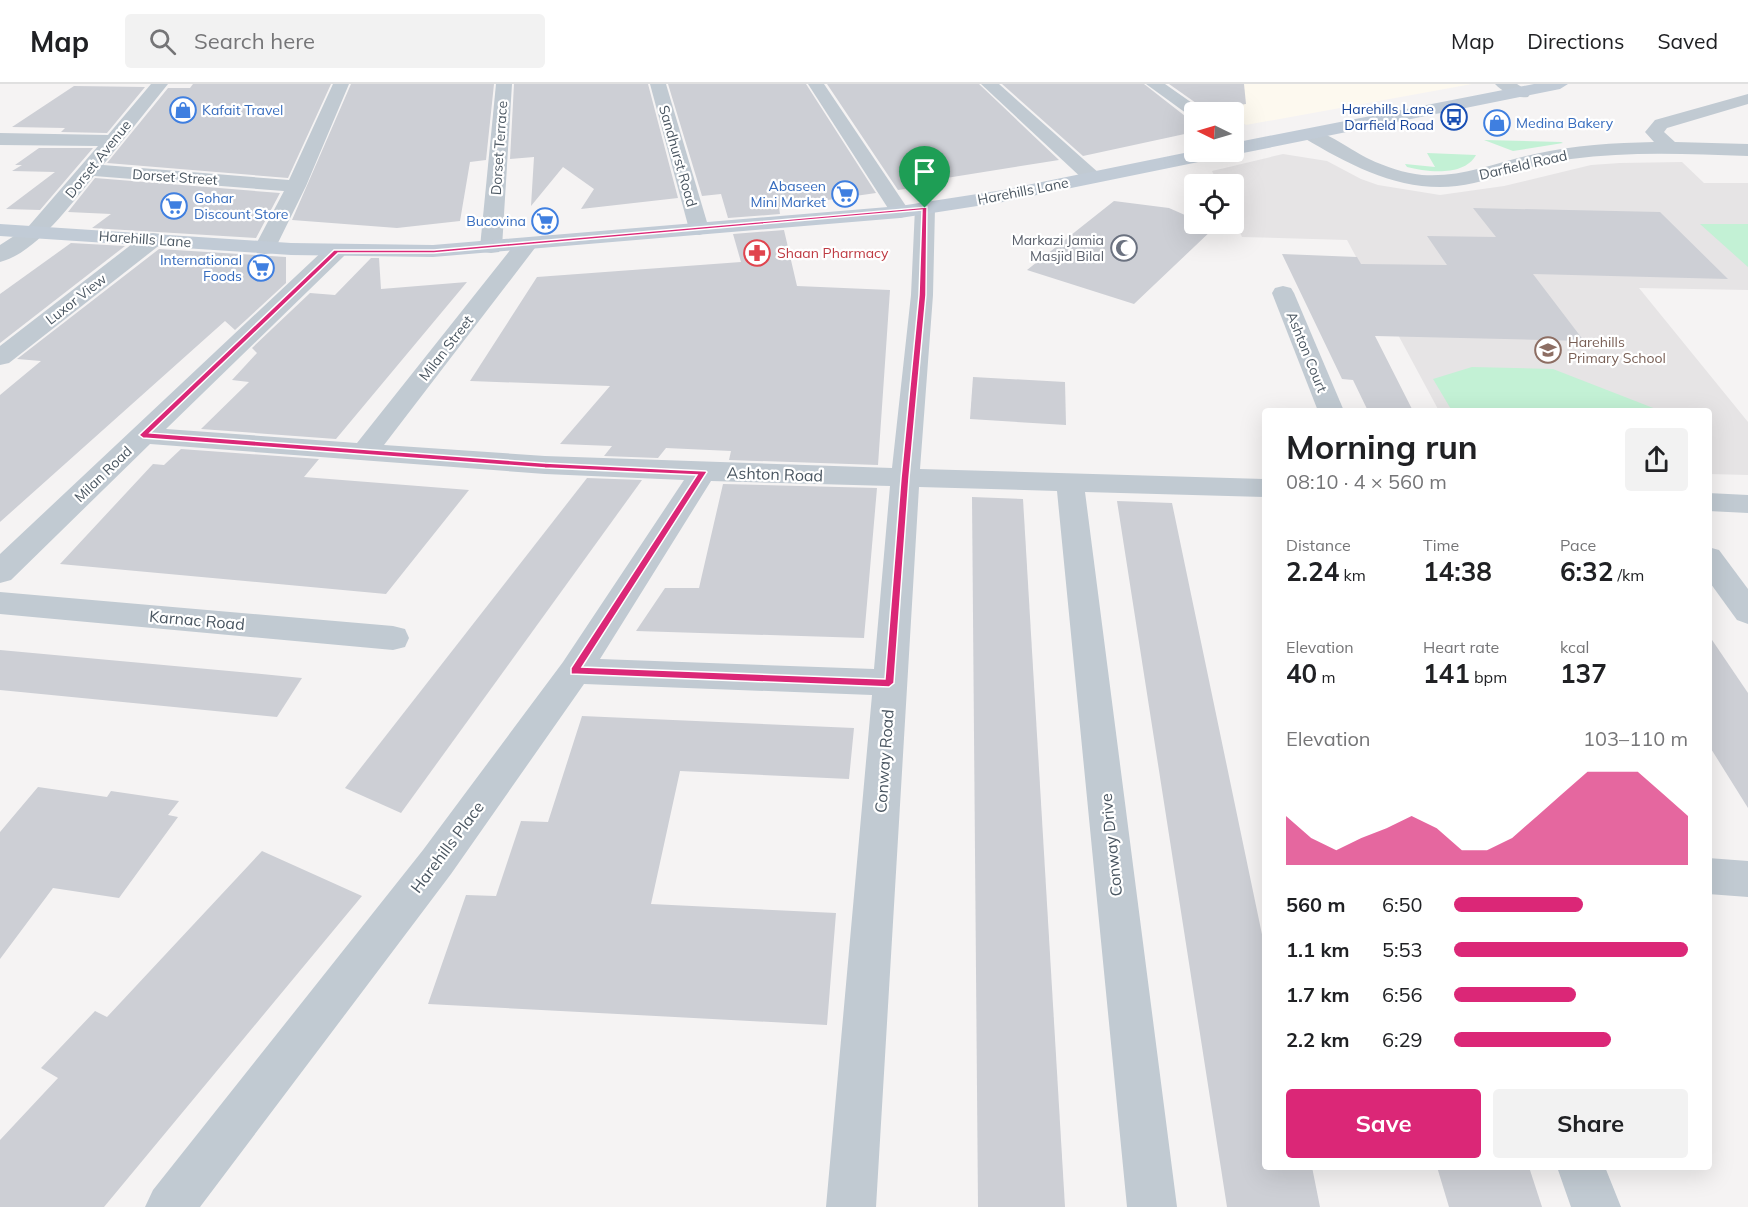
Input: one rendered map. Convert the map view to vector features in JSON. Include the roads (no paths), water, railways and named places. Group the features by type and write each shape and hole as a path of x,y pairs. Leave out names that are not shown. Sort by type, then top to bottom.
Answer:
{"main road":[{"path":"1244,146 1560,84"},
{"name":"Harehills Lane","path":"0,230 265,248 434,252 913,210 1003,196 1184,159"}],"street":[{"name":"Dorset Avenue","path":"0,255 35,231 57,208 160,84"},
{"path":"265,248 296,186 341,84"},
{"name":"Dorset Terrace","path":"491,247 504,84"},
{"name":"Sandhurst Road","path":"658,84 699,229"},
{"path":"816,84 913,210"},
{"path":"989,84 1093,178"},
{"path":"1154,84 1184,104"},
{"path":"1503,84 1522,93"},
{"path":"1670,148 1654,132 1661,124 1748,99"},
{"name":"Darfield Road","path":"1310,134 1369,168 1408,178 1442,181 1464,179 1570,153 1670,148 1748,150"},
{"path":"0,139 113,141"},
{"name":"Dorset Street","path":"89,170 296,186"},
{"name":"Conway Road","path":"851,1207 889,683 922,295 913,210"},
{"name":"Luxor View","path":"0,358 153,239"},
{"name":"Milan Street","path":"364,452 527,244"},
{"name":"Milan Road","path":"0,572 336,251"},
{"name":"Ashton Court","path":"1283,293 1330,408"},
{"name":"Ashton Road","path":"143,435 545,465 703,472 1262,488"},
{"name":"Harehills Place","path":"170,1207 437,862 575,671 703,472"},
{"name":"Conway Drive","path":"1070,483 1152,1207"},
{"path":"1712,502 1748,504"},
{"path":"1712,562 1748,612"},
{"name":"Karnac Road","path":"0,603 393,638"},
{"path":"575,671 889,683"},
{"path":"1712,876 1748,879"},
{"path":"1582,1170 1596,1207"}],"place":[{"name":"Kafait Travel","path":"183,110"},
{"name":"Harehills Lane Darfield Road","path":"1454,117"},
{"name":"Medina Bakery","path":"1497,123"},
{"name":"Abaseen Mini Market","path":"845,194"},
{"name":"Gohar Discount Store","path":"174,206"},
{"name":"Bucovina","path":"545,221"},
{"name":"Markazi Jamia Masjid Bilal","path":"1124,248"},
{"name":"Shaan Pharmacy","path":"757,253"},
{"name":"International Foods","path":"261,268"},
{"name":"Harehills Primary School","path":"1548,350"}]}
